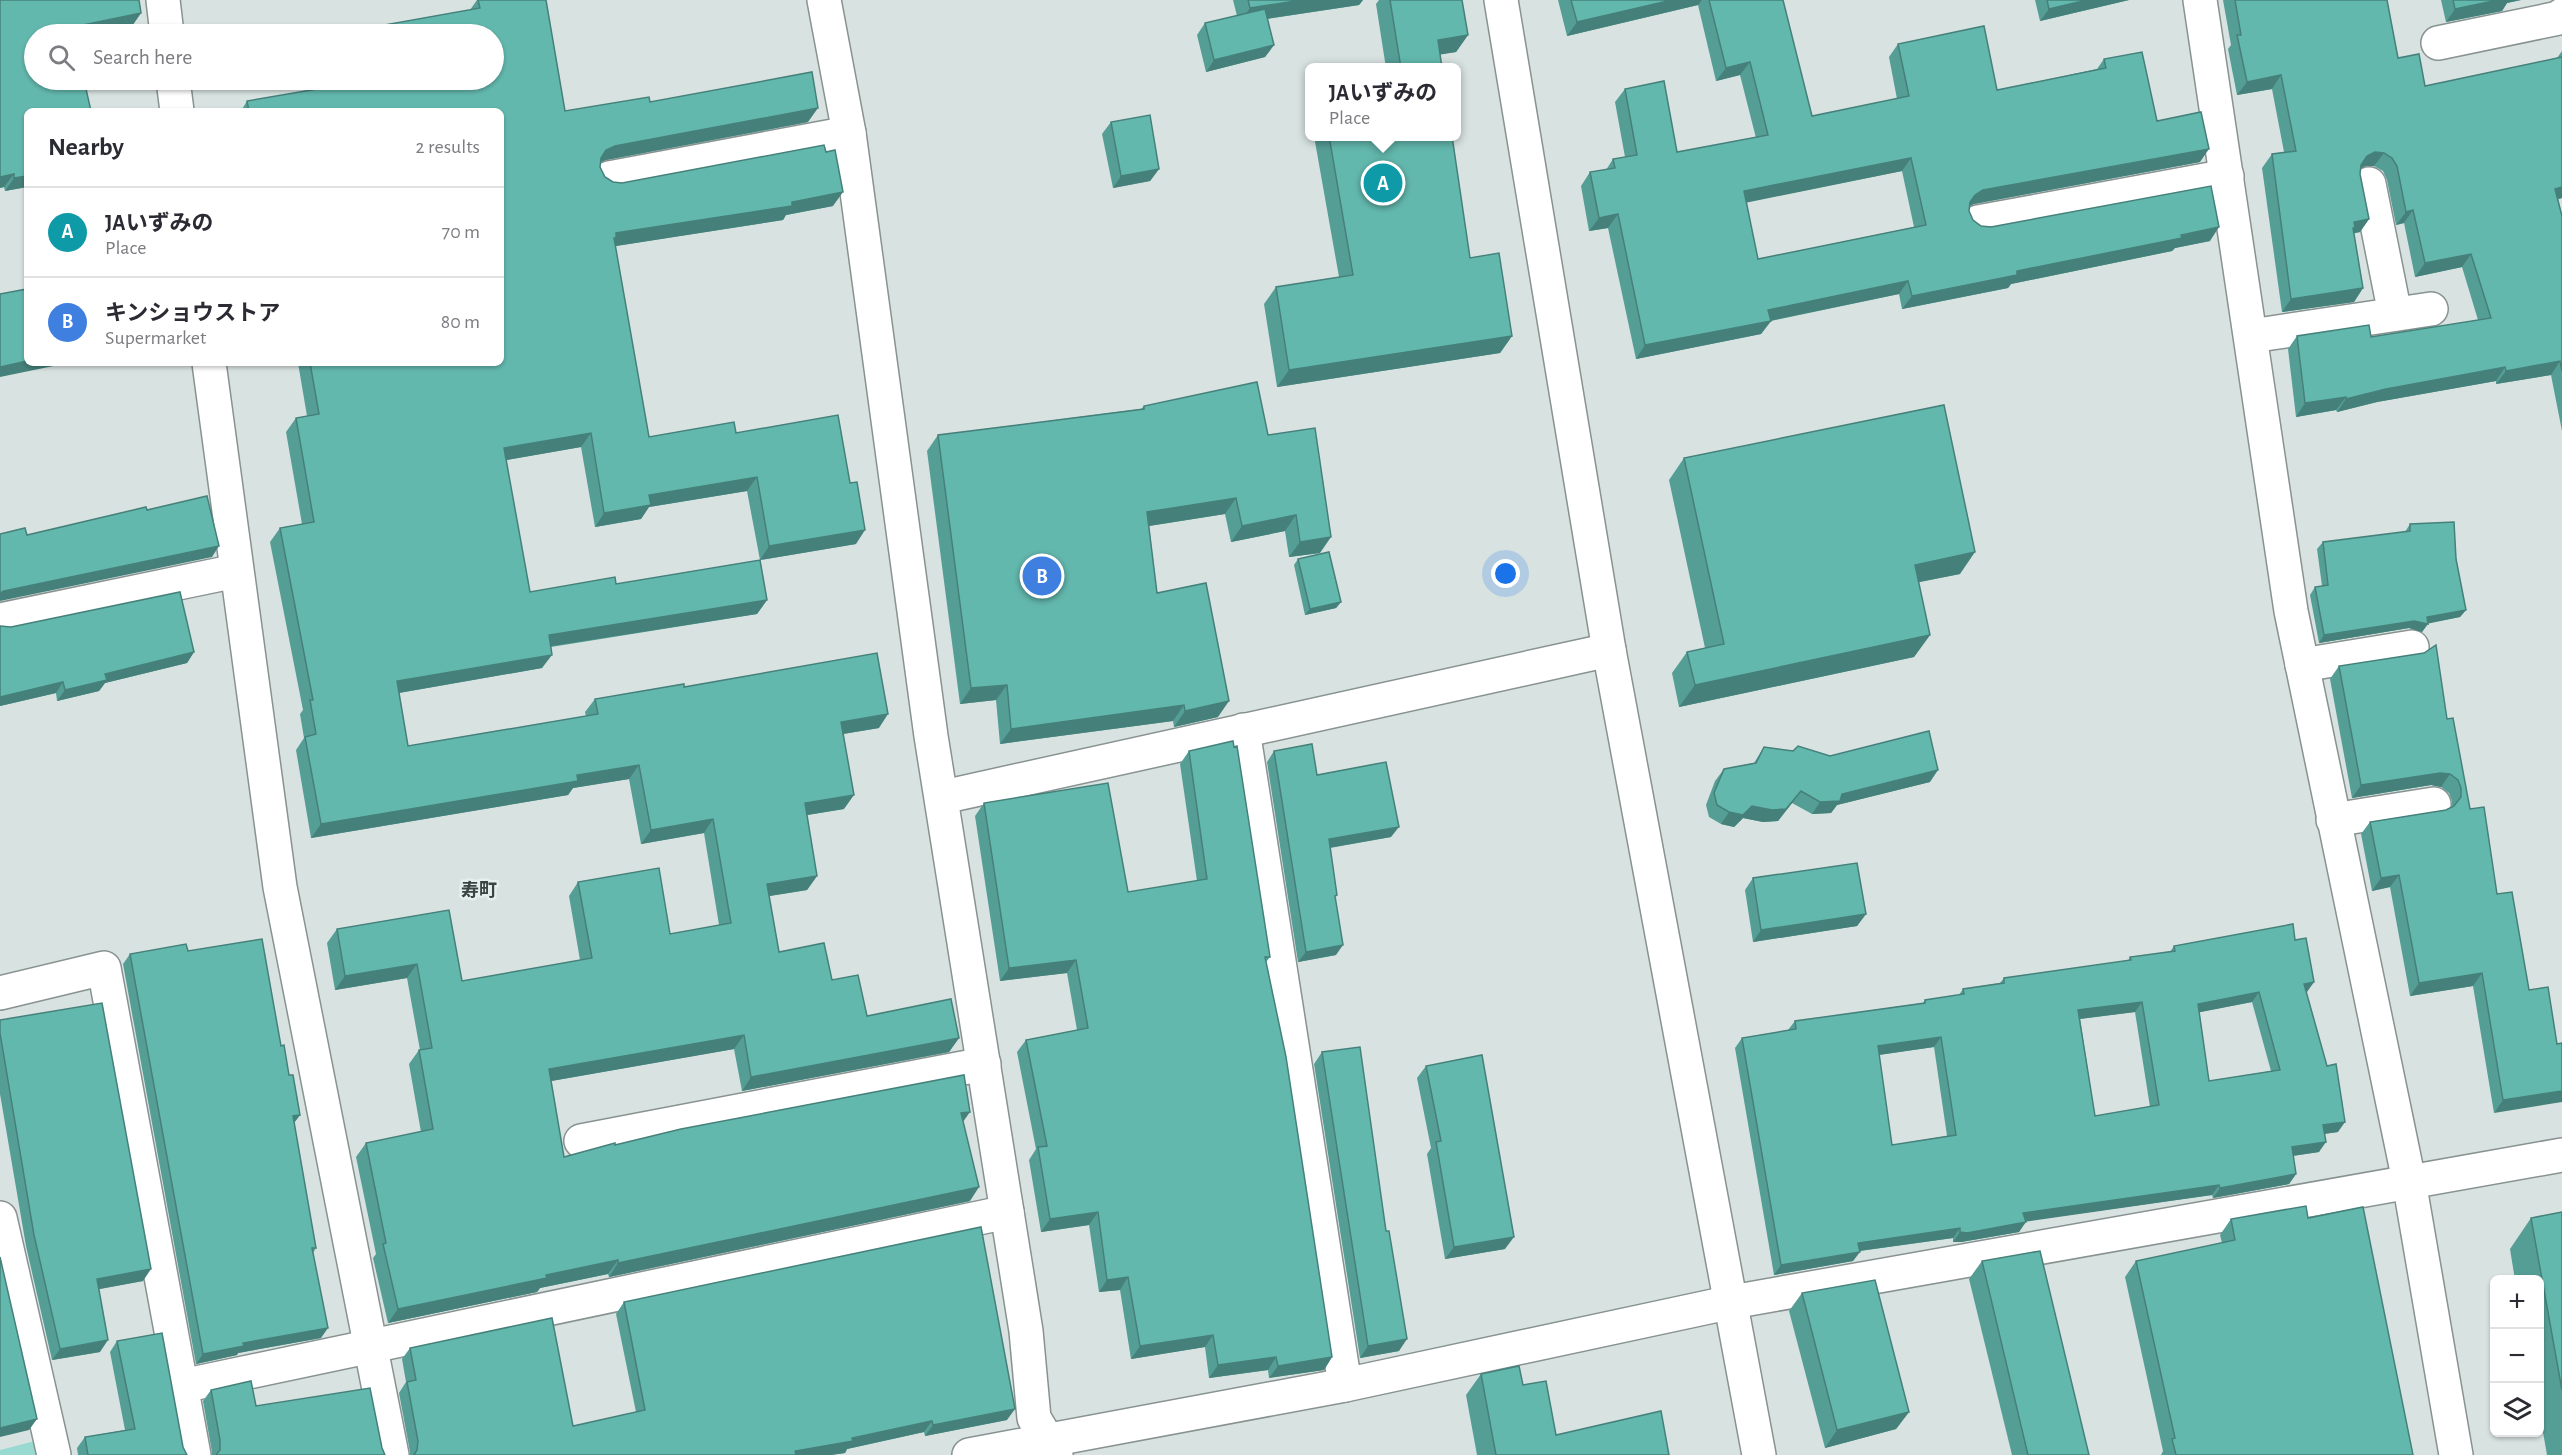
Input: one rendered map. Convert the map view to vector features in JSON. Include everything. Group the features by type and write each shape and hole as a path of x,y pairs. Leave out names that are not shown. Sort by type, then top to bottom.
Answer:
{"street":[{"path":"163,0 167,24"},
{"path":"824,0 849,133 931,736 943,797 1026,1331 1034,1418 1051,1447"},
{"path":"1501,0 1609,650 1759,1455"},
{"path":"2200,0 2290,599 2333,820 2409,1181 2456,1455"},
{"path":"2438,43 2559,18 2562,15"},
{"path":"174,90 177,108"},
{"path":"609,178 849,133"},
{"path":"1978,222 2227,176"},
{"path":"2369,184 2395,314"},
{"path":"2251,336 2431,309"},
{"path":"209,366 280,887 393,1455"},
{"path":"0,620 236,572"},
{"path":"2302,664 2412,647"},
{"path":"943,797 1609,650"},
{"path":"1243,730 1345,1385"},
{"path":"2333,820 2434,804"},
{"path":"0,993 104,968 194,1455"},
{"path":"581,1141 984,1064"},
{"path":"969,1455 1051,1447 1732,1302 2562,1155"},
{"path":"182,1386 1007,1212"},
{"path":"0,1218 54,1455"}],"shaded area":[{"path":"39,1440 42,1455 0,1455 0,1450"}],"building":[{"path":"0,0 139,0 141,13 88,24 24,24 24,90 86,90 90,108 24,108 24,176 14,178 14,174 0,177"},
{"path":"478,0 546,0 565,111 649,97 650,102 812,72 818,108 615,146 606,150 601,158 600,167 605,177 613,182 622,183 824,145 826,152 835,150 843,192 792,202 792,206 616,233 616,238 614,238 649,437 734,422 736,433 838,415 850,483 857,482 865,530 769,546 757,477 649,495 651,505 604,513 591,433 504,448 530,592 615,577 616,584 760,560 767,600 549,635 552,655 397,681 408,746 598,714 595,699 684,684 684,687 877,653 888,714 841,722 854,795 805,803 817,876 767,884 779,952 824,943 832,980 858,975 867,1016 951,999 959,1038 751,1077 744,1035 549,1069 564,1157 681,1129 964,1075 970,1112 961,1113 979,1187 618,1263 618,1260 546,1275 547,1278 398,1309 383,1244 386,1243 366,1143 433,1129 419,1050 432,1048 417,964 345,976 337,929 449,910 462,981 592,958 578,882 659,868 670,934 731,923 713,819 651,830 639,765 577,775 578,781 321,824 305,737 316,734 310,700 313,700 280,528 314,522 296,418 319,414 311,366 504,366 504,108 248,108 247,101 311,90 504,90 504,24 390,24 480,8"},
{"path":"1248,0 1302,0 1250,8"},
{"path":"1390,0 1462,0 1468,35 1438,40 1441,63 1400,63"},
{"path":"1571,0 1672,0 1577,22"},
{"path":"1709,0 1783,0 1812,116 1909,96 1898,44 1984,26 1997,90 2106,68 2104,59 2142,52 2157,121 2201,112 2209,149 1983,190 1970,202 1969,211 1973,220 1981,226 1991,227 2211,186 2219,227 2181,235 2182,238 2017,271 2017,275 1912,296 1908,281 1768,310 1771,321 1645,345 1618,214 1599,218 1590,172 1615,168 1613,159 1637,155 1625,89 1664,81 1677,152 1768,135 1750,62 1726,68","holes":["1911,158 1926,225 1758,259 1744,191"]},
{"path":"2047,0 2087,0 2049,9"},
{"path":"2235,0 2387,0 2398,58 2419,54 2425,86 2562,57 2562,187 2555,189 2562,216 2562,371 2560,361 2506,371 2505,367 2386,389 2346,399 2346,397 2305,403 2297,336 2369,325 2371,337 2491,318 2471,254 2425,263 2413,210 2406,212 2397,166 2392,158 2384,153 2375,152 2367,156 2361,165 2360,174 2369,219 2354,222 2355,228 2353,228 2363,288 2291,299 2272,154 2296,151 2281,75 2247,82 2237,35 2241,35"},
{"path":"2453,0 2498,0 2455,9"},
{"path":"1265,9 1274,45 1214,60 1205,23"},
{"path":"1150,115 1159,169 1121,176 1111,122"},
{"path":"1330,141 1453,141 1470,258 1499,253 1512,336 1289,370 1276,287 1353,275"},
{"path":"24,290 24,362 0,367 0,294"},
{"path":"1257,382 1268,435 1315,428 1331,537 1300,542 1296,515 1242,526 1236,498 1147,512 1157,593 1206,583 1229,701 1185,711 1184,705 1011,729 1007,685 971,688 938,435 1144,409 1144,406"},
{"path":"1944,405 1975,552 1915,565 1930,635 1695,685 1687,652 1724,644 1684,458"},
{"path":"207,496 219,546 0,593 0,534 25,528 27,535 146,507 147,510"},
{"path":"2454,522 2456,559 2466,610 2427,617 2428,624 2414,621 2324,635 2315,587 2328,585 2323,542 2410,531 2410,524"},
{"path":"1329,552 1341,602 1310,609 1298,559"},
{"path":"180,592 194,652 105,674 107,680 65,690 63,682 0,697 0,626 11,627"},
{"path":"2436,645 2447,719 2453,718 2470,809 2484,807 2497,894 2512,892 2529,990 2548,987 2557,1044 2562,1043 2562,1091 2503,1100 2482,973 2419,983 2399,875 2381,878 2370,822 2446,810 2454,806 2461,797 2461,788 2458,780 2450,774 2440,773 2361,785 2339,666 2424,653"},
{"path":"1929,731 1938,770 1842,794 1840,801 1820,802 1801,791 1786,809 1772,810 1752,806 1743,815 1729,812 1717,805 1714,793 1724,769 1756,763 1764,747 1793,751 1798,746 1830,756"},
{"path":"1233,741 1234,747 1237,746 1270,957 1265,957 1286,1057 1332,1357 1278,1366 1276,1357 1218,1365 1213,1335 1140,1346 1128,1277 1107,1280 1098,1212 1050,1219 1038,1147 1047,1146 1026,1040 1088,1028 1076,960 1009,968 984,803 1108,783 1128,892 1207,879 1189,751"},
{"path":"1312,744 1317,775 1386,762 1399,827 1329,839 1343,945 1306,952 1274,751"},
{"path":"1857,863 1866,914 1761,930 1753,878"},
{"path":"2293,924 2295,940 2306,938 2314,982 2304,984 2327,1066 2336,1064 2345,1122 2323,1125 2326,1142 2292,1147 2296,1174 2220,1188 2219,1185 2023,1213 2026,1222 1967,1233 1960,1232 1960,1228 1858,1243 1860,1252 1781,1265 1742,1038 1796,1029 1795,1021 1925,1003 1925,1000 1964,994 1963,989 2004,983 2004,978 2131,960 2130,957 2175,951 2174,946","holes":["2259,992 2280,1070 2209,1081 2198,1004","2142,1002 2159,1105 2095,1116 2078,1010","1941,1037 1956,1135 1892,1145 1878,1046"]},
{"path":"262,939 281,1046 284,1045 289,1075 293,1075 300,1115 293,1116 316,1248 312,1248 328,1328 243,1343 244,1346 203,1354 130,954 186,944 188,951"},
{"path":"102,1003 151,1269 97,1279 108,1340 60,1349 34,1235 0,1033 0,1020"},
{"path":"1360,1047 1386,1231 1389,1231 1407,1339 1368,1346 1322,1052"},
{"path":"1482,1055 1514,1237 1454,1247 1436,1142 1441,1141 1426,1066"},
{"path":"2306,1206 2308,1218 2363,1207 2413,1455 2176,1455 2172,1439 2175,1438 2136,1261 2235,1240 2231,1219"},
{"path":"2562,1212 2562,1390 2544,1290 2544,1275 2541,1275 2531,1218"},
{"path":"981,1227 1015,1409 933,1425 932,1421 852,1438 853,1441 795,1451 796,1455 414,1455 418,1441 407,1382 416,1380 410,1348 552,1318 573,1426 645,1410 624,1302"},
{"path":"2040,1251 2089,1455 2028,1455 1982,1261"},
{"path":"0,1257 37,1419 0,1428"},
{"path":"1875,1280 1909,1412 1837,1430 1802,1293"},
{"path":"162,1333 183,1447 187,1455 88,1455 85,1437 135,1429 117,1341"},
{"path":"1519,1366 1523,1385 1546,1381 1556,1435 1661,1411 1669,1455 1496,1455 1481,1374"},
{"path":"251,1381 256,1406 370,1388 385,1455 216,1455 220,1450 220,1440 211,1390"}],"place":[{"name":"JAいずみの","path":"1383,183"},
{"name":"キンショウストア","path":"1042,576"}],"district":[{"name":"寿町","path":"479,890"}]}
